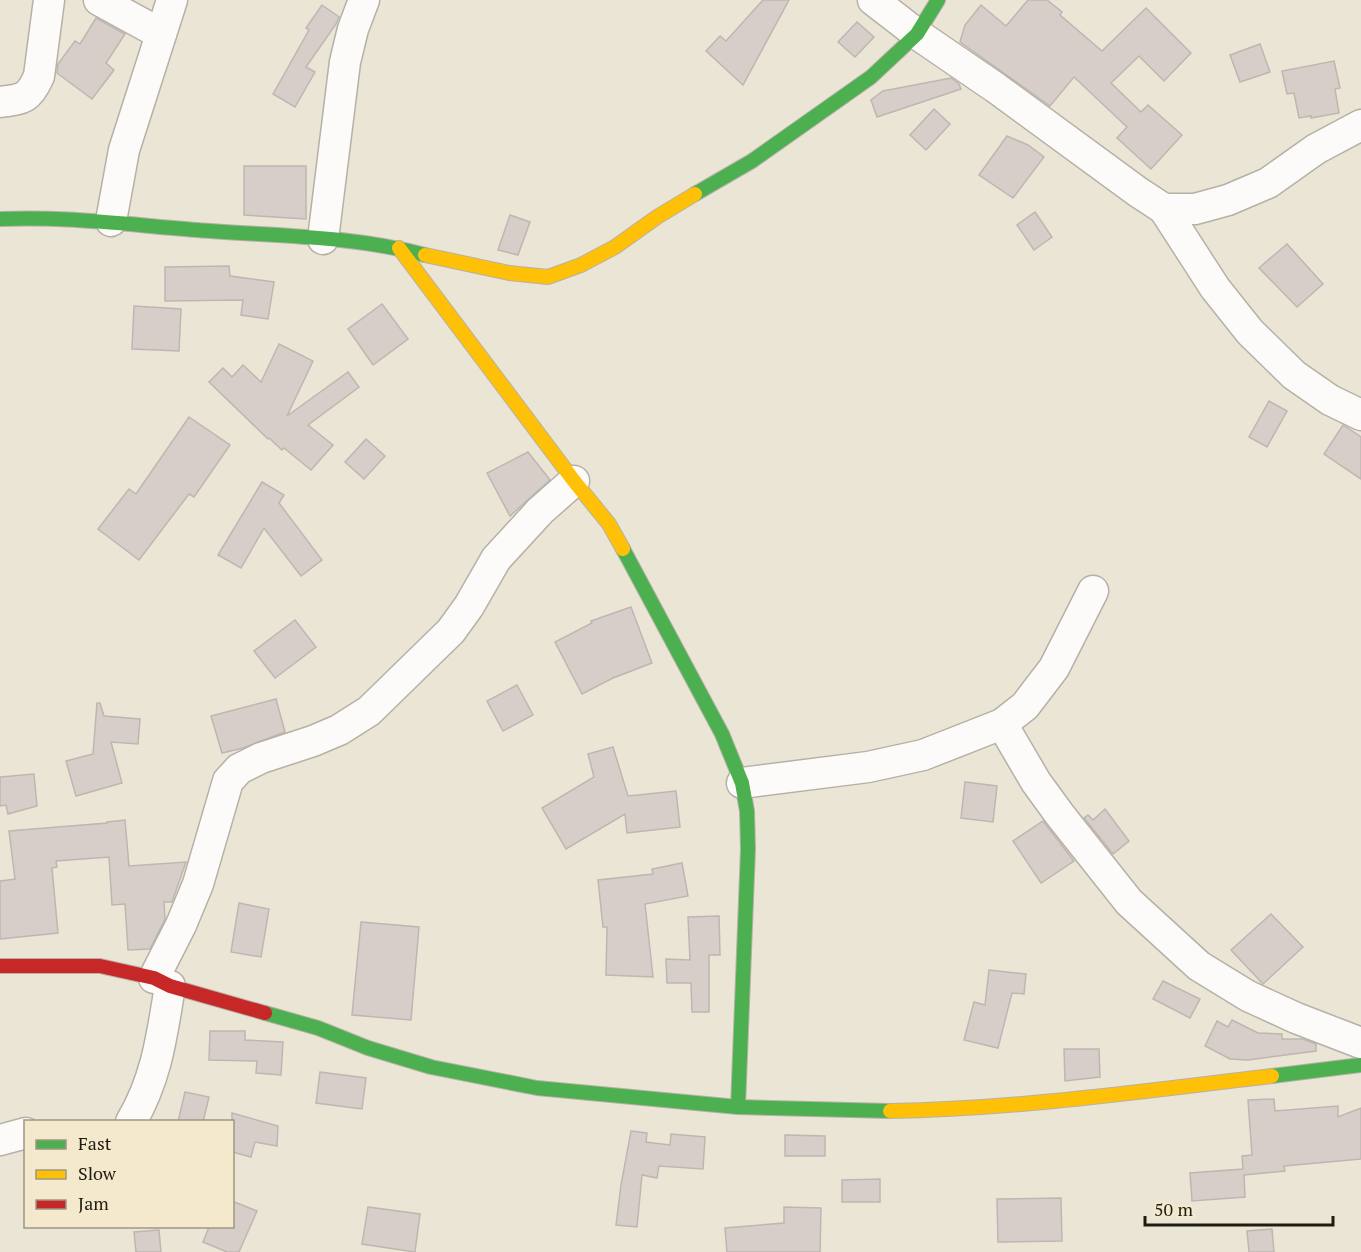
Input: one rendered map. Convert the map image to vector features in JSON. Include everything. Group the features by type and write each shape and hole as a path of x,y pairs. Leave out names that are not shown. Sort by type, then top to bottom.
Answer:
{"street":[{"path":"0,102 23,99 36,85 49,0"},
{"path":"99,0 161,34"},
{"path":"111,221 124,150 172,0"},
{"path":"323,239 345,62 353,29 364,0"},
{"path":"873,0 917,34 1164,209 1215,288 1250,332 1294,375 1330,400 1361,415"},
{"path":"0,219 39,216 323,239 399,249 447,261 548,277 581,265 615,247 683,200 752,161 871,77 917,34 938,0"},
{"path":"1164,209 1195,209 1228,200 1268,183 1316,149 1361,125"},
{"path":"399,249 609,524 717,724 742,783 747,811 748,849 738,1107"},
{"path":"132,1120 144,1099 158,1056 162,982 181,925 198,884 228,781 239,769 261,758 314,741 339,730 369,711 451,631 469,606 496,559 526,524 574,481"},
{"path":"742,783 868,767 923,755 1002,724 1025,706 1054,668 1093,591"},
{"path":"1002,724 1036,782 1129,902 1199,966 1248,996 1296,1018 1361,1043"},
{"path":"0,966 100,966 318,1028 368,1048 431,1066 537,1088 738,1107 864,1112 956,1110 1064,1100 1361,1065"},
{"path":"0,1140 24,1134"}],"building":[{"path":"763,0 789,0 743,85 706,51 720,36 726,41"},
{"path":"1028,0 1047,0 1062,12 1060,15 1102,51 1146,8 1191,53 1164,81 1139,56 1111,83 1141,112 1148,105 1182,135 1151,169 1117,138 1127,127 1074,77 1050,106 960,42 965,25 981,5 1006,26"},
{"path":"322,5 339,17 306,67 315,72 295,107 273,94 309,30 306,28"},
{"path":"96,18 125,34 106,63 114,70 92,99 57,73 58,64 75,41 80,44"},
{"path":"857,22 874,37 855,57 838,42"},
{"path":"1260,44 1270,72 1240,82 1230,55"},
{"path":"1334,61 1340,88 1335,89 1339,113 1299,118 1294,93 1287,94 1282,71"},
{"path":"951,78 959,84 961,89 877,117 871,100 883,91"},
{"path":"934,109 950,124 926,150 910,135"},
{"path":"1007,136 1028,145 1044,157 1013,198 979,175"},
{"path":"244,166 306,166 306,219 244,215"},
{"path":"1035,212 1052,237 1034,250 1017,225"},
{"path":"510,215 530,222 518,255 498,250"},
{"path":"1287,244 1323,284 1297,307 1259,268"},
{"path":"229,266 230,276 274,282 268,319 241,315 243,300 165,301 165,267"},
{"path":"382,304 408,339 373,365 348,329"},
{"path":"134,306 181,309 179,351 132,349"},
{"path":"279,344 313,361 287,416 348,372 359,387 308,425 333,445 311,470 284,448 282,450 268,439 209,382 223,368 232,377 243,365 261,382"},
{"path":"1269,401 1287,411 1267,447 1249,437"},
{"path":"189,417 230,445 194,497 189,494 139,560 98,529 129,489 136,494"},
{"path":"1343,425 1361,437 1361,479 1324,454"},
{"path":"366,439 385,456 364,479 345,462"},
{"path":"528,452 550,480 510,516 487,473"},
{"path":"262,482 284,495 279,503 322,560 301,576 264,528 241,568 218,555"},
{"path":"631,607 652,663 613,678 582,694 555,642 592,623 591,621"},
{"path":"295,620 316,647 275,678 254,651"},
{"path":"517,685 533,715 503,731 487,701"},
{"path":"276,699 285,732 243,748 222,753 211,716"},
{"path":"97,703 100,703 104,716 140,719 138,744 111,742 122,783 76,796 66,761 93,754"},
{"path":"613,747 628,796 676,791 680,827 627,833 625,814 566,849 542,808 594,777 588,754"},
{"path":"34,774 37,806 8,814 6,805 0,806 0,777"},
{"path":"965,782 997,786 993,822 961,818"},
{"path":"1105,809 1129,841 1113,854 1084,818 1088,815 1093,820"},
{"path":"125,820 129,866 186,862 172,902 164,902 165,919 150,949 128,950 125,904 112,905 109,857 56,861 57,867 52,868 58,933 0,939 0,881 15,879 9,831"},
{"path":"1043,821 1074,861 1041,883 1013,841"},
{"path":"682,863 688,896 645,904 653,977 606,975 607,927 603,927 598,880 653,874 652,869"},
{"path":"239,903 269,909 261,957 231,952"},
{"path":"1271,914 1303,947 1263,984 1231,950"},
{"path":"719,916 720,955 709,955 709,1012 692,1012 691,983 667,983 666,959 690,960 688,917"},
{"path":"361,922 419,927 411,1020 352,1015"},
{"path":"989,970 1026,974 1024,994 1012,993 998,1048 964,1040 974,1002 985,1005"},
{"path":"1163,981 1200,999 1190,1018 1153,999"},
{"path":"1232,1020 1258,1033 1282,1034 1282,1039 1303,1039 1316,1044 1316,1051 1248,1060 1230,1059 1205,1046 1217,1021 1228,1027"},
{"path":"210,1031 245,1031 245,1040 283,1042 281,1075 256,1073 257,1061 209,1060"},
{"path":"1064,1049 1099,1049 1100,1077 1065,1081"},
{"path":"320,1072 366,1078 362,1109 316,1103"},
{"path":"185,1092 209,1097 203,1120 178,1120"},
{"path":"1274,1099 1275,1111 1338,1106 1338,1117 1361,1108 1361,1159 1284,1166 1285,1171 1244,1175 1245,1197 1192,1201 1190,1173 1243,1169 1242,1156 1252,1155 1248,1100"},
{"path":"232,1113 278,1126 277,1146 255,1142 251,1157 234,1153 234,1120 232,1120"},
{"path":"631,1131 647,1133 646,1142 670,1145 671,1134 705,1137 703,1169 659,1166 657,1178 642,1175 637,1227 616,1225"},
{"path":"785,1135 825,1136 825,1156 785,1156"},
{"path":"880,1179 880,1202 842,1202 842,1180"},
{"path":"1061,1198 1062,1241 998,1242 997,1199"},
{"path":"234,1202 257,1211 239,1252 227,1252 203,1242 209,1228 234,1228"},
{"path":"368,1207 420,1214 415,1252 362,1244"},
{"path":"784,1207 821,1208 820,1252 727,1252 725,1228 784,1223"},
{"path":"1272,1229 1274,1252 1249,1252 1247,1231"},
{"path":"159,1230 161,1252 136,1252 134,1232"}],"traffic: fast":[{"path":"695,194 752,161 871,77 917,34 938,0"},
{"path":"0,219 74,220 311,237 369,243 425,255"},
{"path":"623,549 722,734 742,783 747,811 748,849 738,1107"},
{"path":"265,1013 318,1028 368,1048 431,1067 537,1088 738,1107 890,1111"},
{"path":"1272,1076 1361,1065"}],"traffic: slow":[{"path":"425,255 509,273 548,277 581,265 615,247 657,217 695,194"},
{"path":"399,248 574,481 609,524 623,549"},
{"path":"890,1111 1033,1103 1272,1076"}],"traffic: jam":[{"path":"0,966 100,966 154,978 170,986 265,1013"}]}
